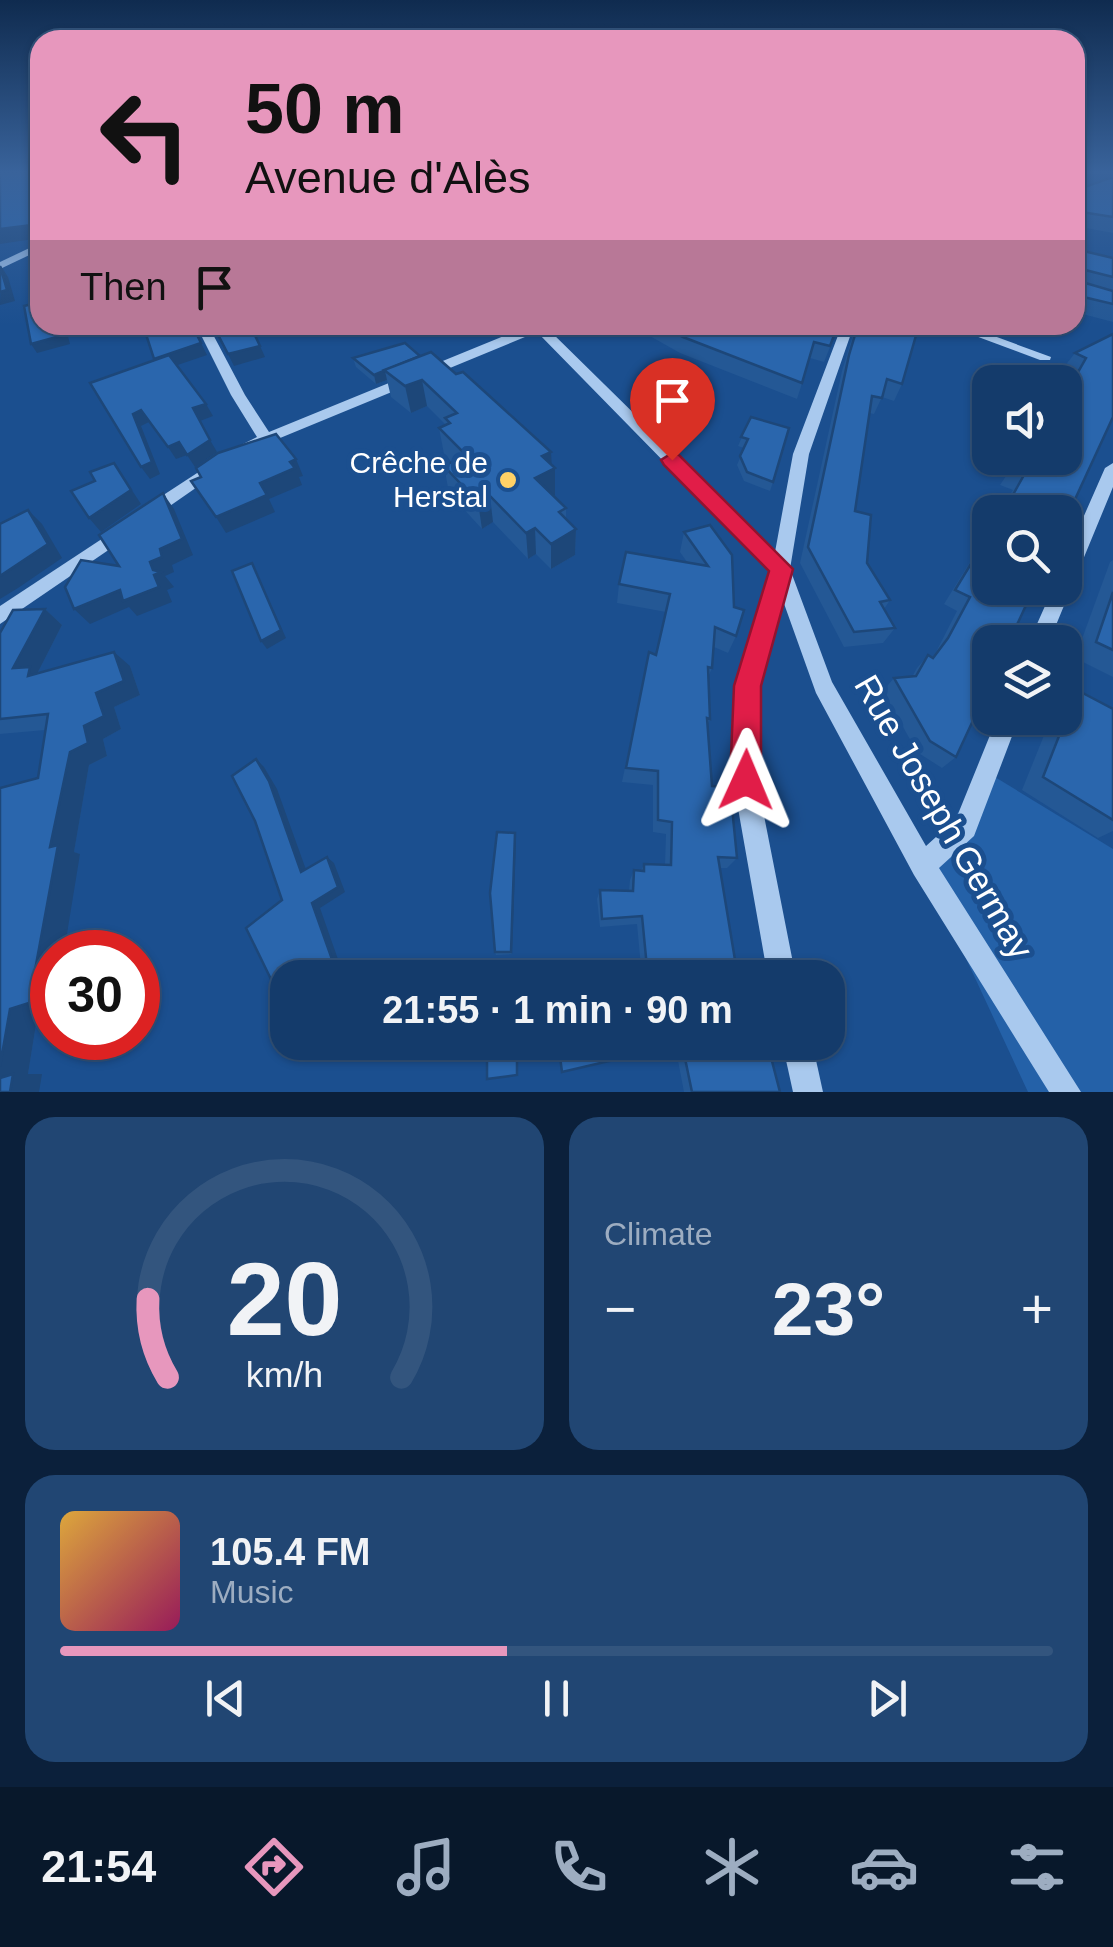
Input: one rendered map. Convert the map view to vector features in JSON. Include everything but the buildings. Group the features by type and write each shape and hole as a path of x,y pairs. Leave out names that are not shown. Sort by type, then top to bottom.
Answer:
{"street":[{"path":"0,266 30,251"},
{"path":"207,335 264,437"},
{"path":"0,616 199,476 264,437 518,335"},
{"path":"549,335 781,569"},
{"path":"779,960 746,780 748,686 781,569 802,454 844,335"},
{"path":"981,335 1045,357"},
{"path":"1082,540 1113,468"},
{"name":"Rue Joseph Germay","path":"781,569 823,686 923,866 1066,1092"},
{"path":"8,637 41,589"},
{"path":"923,866 965,827 1001,735"},
{"path":"801,1060 808,1092"}],"shaded area":[{"path":"985,771 1113,849 1113,1092 1028,1092 923,866"}],"place":[{"name":"Crêche de Herstal","path":"508,480"}],"route":[{"path":"672,460 781,569 748,686 746,780"}]}
